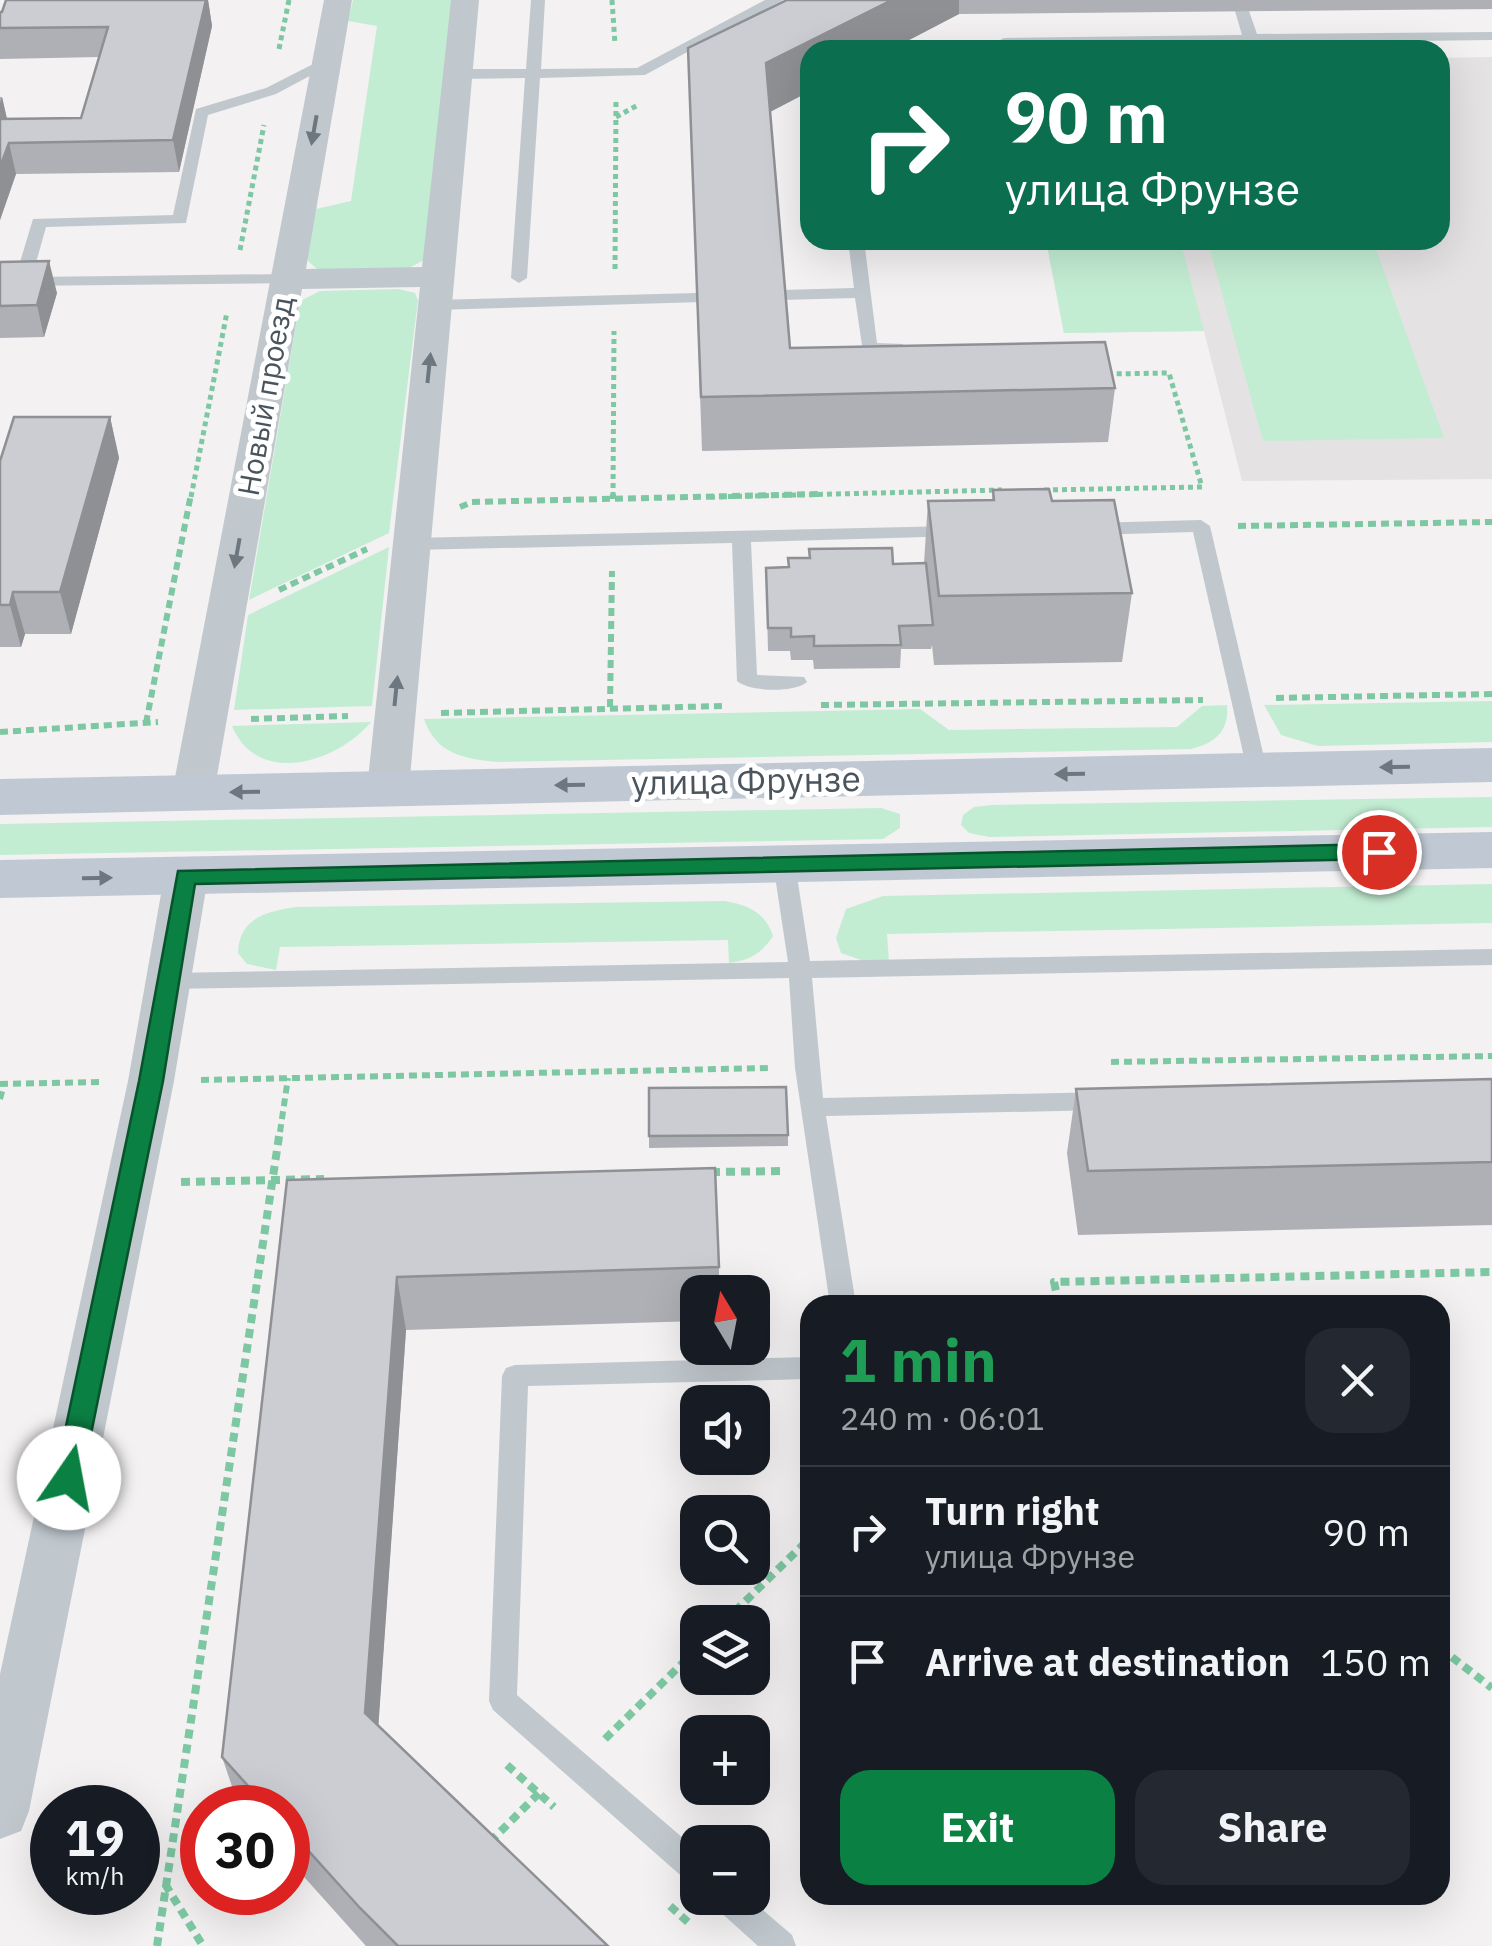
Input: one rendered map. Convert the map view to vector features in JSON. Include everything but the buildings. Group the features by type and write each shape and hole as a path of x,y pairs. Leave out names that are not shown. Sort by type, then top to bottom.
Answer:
{"main road":[{"name":"улица Фрунзе","path":"0,797 1492,765"},
{"path":"915,778 926,860"},
{"path":"0,879 1492,850"}],"street":[{"name":"Новый проезд","path":"193,793 338,0"},
{"path":"388,788 395,544 436,291 465,0"},
{"path":"287,280 436,291"},
{"path":"0,1811 151,1081 186,876"}],"lane":[{"path":"519,278 538,0"},
{"path":"458,74 640,72 776,0"},
{"path":"1242,12 1250,39"},
{"path":"1168,40 1492,36"},
{"path":"22,282 39,222 180,220 201,112 271,91 326,61"},
{"path":"858,250 870,348 924,348"},
{"path":"0,282 287,280"},
{"path":"436,291 614,300 696,298"},
{"path":"780,295 864,293"},
{"path":"1067,530 1202,526 1257,770"},
{"path":"395,544 971,532"},
{"path":"741,537 746,682 798,682"},
{"path":"784,864 841,1295"},
{"path":"168,982 1492,957"},
{"path":"813,1107 1133,1101"},
{"path":"680,1855 503,1701 515,1376 800,1368"},
{"path":"746,1915 781,1946"}],"path":[{"path":"146,722 289,0"},
{"path":"610,707 616,73 612,0"},
{"path":"1025,490 1202,487 1169,373 1092,374"},
{"path":"457,508 472,502 612,497 1006,490"},
{"path":"1202,526 1492,522"},
{"path":"162,645 395,544"},
{"path":"157,1946 276,1180 288,1078"},
{"path":"0,1099 2,1084 151,1081"},
{"path":"704,1172 802,1170"},
{"path":"130,1183 334,1179"},
{"path":"1057,1295 1054,1282 1492,1272"},
{"path":"741,1605 800,1548"},
{"path":"1450,1656 1492,1688"},
{"path":"164,1884 203,1946"}],"shaded area":[{"path":"1492,57 1492,479 1242,481 1204,331 1064,333 1048,250 1450,250 1450,58"}],"green space":[{"path":"353,0 453,0 424,260 407,269 318,270 306,259 316,209 351,201 377,26 348,21"},
{"path":"1048,250 1183,250 1204,331 1064,333"},
{"path":"1210,250 1376,250 1444,438 1263,441"},
{"path":"399,289 415,293 418,300 389,533 249,600 300,301 320,291"},
{"path":"389,547 372,706 234,710 248,615"},
{"path":"1492,701 1492,742 1318,746 1281,735 1264,705"},
{"path":"1227,705 1226,722 1219,734 1191,749 498,762 474,759 444,747 424,719 920,709 949,730 1177,727 1202,706"},
{"path":"371,722 357,736 319,757 279,763 260,757 244,745 232,726"},
{"path":"1492,797 1492,827 989,837 969,833 961,825 963,815 974,807 992,805"},
{"path":"881,808 900,814 900,828 883,839 0,855 0,824"},
{"path":"1492,884 1492,923 887,934 889,962 867,962 841,953 836,938 846,909 883,896"},
{"path":"725,901 755,911 773,936 754,955 729,963 728,940 280,947 276,970 247,964 238,953 249,924 265,914 297,907"}],"route":[{"path":"69,1478 151,1081 186,876 1379,852"}]}
